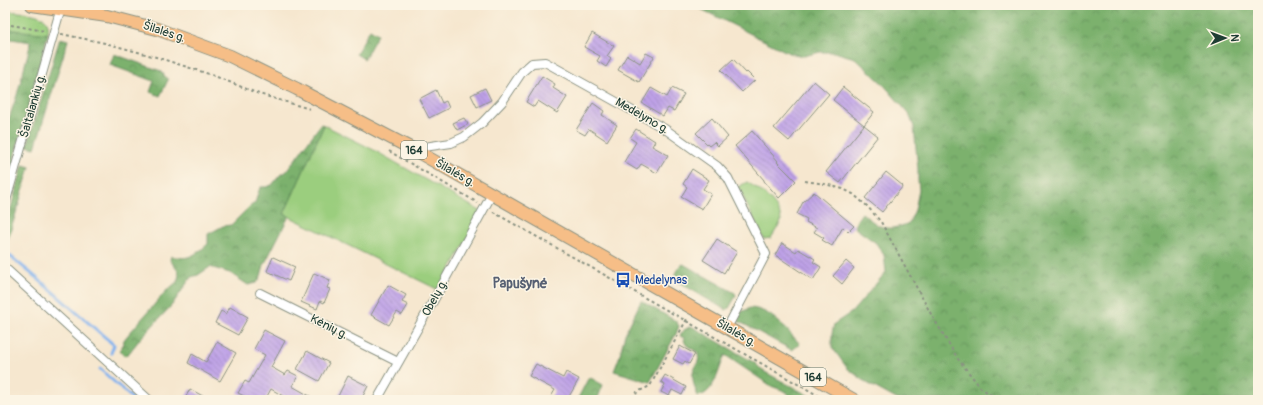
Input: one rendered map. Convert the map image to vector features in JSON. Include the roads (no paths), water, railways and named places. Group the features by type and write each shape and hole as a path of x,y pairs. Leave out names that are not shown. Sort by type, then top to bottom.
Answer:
{"main road":[{"name":"Šilalės g.","path":"32,5 62,7 158,28 220,51 297,88 418,152 854,400"}],"street":[{"name":"Šaltalankių g.","path":"5,204 62,7"},
{"name":"Medelyno g.","path":"418,152 424,147 450,143 464,137 482,123 502,102 522,72 532,63 545,62 665,129 717,166 728,178 766,254 727,328"},
{"name":"Obelų g.","path":"377,400 492,194"},
{"path":"5,268 149,400"},
{"name":"Kėnių g.","path":"260,293 398,362"}],"waterway":[{"path":"5,252 114,345 111,353"},
{"path":"100,369 134,400"}],"place":[{"name":"Medelynas","path":"623,280"}],"district":[{"name":"Papušynė","path":"520,283"}]}
